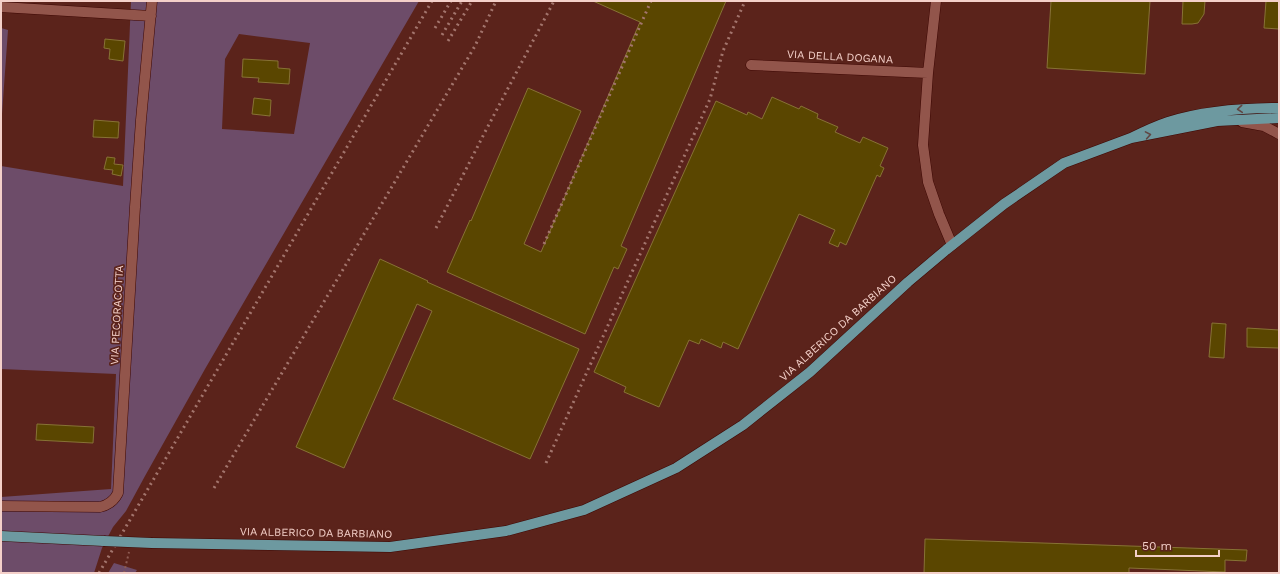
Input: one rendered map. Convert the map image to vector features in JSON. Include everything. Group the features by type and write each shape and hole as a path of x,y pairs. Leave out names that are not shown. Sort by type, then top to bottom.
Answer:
{"main road":[{"name":"VIA ALBERICO DA BARBIANO","path":"1,536 152,543 390,547 506,531 584,510 676,468 743,425 810,372 908,282 952,245 1004,204 1064,163 1131,138 1167,122 1240,109 1279,108"},
{"name":"VIA ALBERICO DA BARBIANO","path":"1131,138 1217,121 1279,118"}],"street":[{"name":"VIA PECORACOTTA","path":"1,506 100,507 111,502 118,493 135,199 152,1"},
{"path":"936,1 928,73 923,145 928,182 952,245"},
{"path":"1,7 151,16"},
{"name":"VIA DELLA DOGANA","path":"751,66 928,73"},
{"path":"1259,108 1279,101"},
{"path":"1232,120 1264,126 1279,134"}],"path":[{"path":"124,573 129,552"}],"shaded area":[{"path":"131,1 419,1 205,369 126,511 113,527 102,548 94,573 1,573 1,497 111,489 116,374 1,369 1,166 123,186","holes":["239,34 310,43 294,134 222,129 225,59"]},
{"path":"1,28 8,30 1,128"},
{"path":"114,563 137,570 135,573 108,573"}],"building":[{"path":"593,1 726,1 621,246 627,249 618,269 614,267 585,334 447,272 470,220 471,221 528,88 581,111 524,244 541,252 640,22"},
{"path":"1051,1 1150,1 1145,74 1047,68"},
{"path":"1183,1 1205,1 1204,14 1198,23 1182,24"},
{"path":"1266,1 1279,1 1279,29 1264,28"},
{"path":"105,39 125,41 123,61 109,59 110,49 104,48"},
{"path":"243,59 278,61 278,68 290,69 289,84 258,82 259,78 242,77"},
{"path":"772,97 799,109 801,106 818,114 817,118 838,127 835,132 860,143 863,137 888,148 880,166 884,168 880,177 877,175 846,245 840,242 838,247 829,243 835,230 799,214 738,349 723,342 721,348 701,339 699,344 689,340 659,407 624,392 626,387 594,372 716,101 747,115 748,112 762,119"},
{"path":"254,98 271,100 270,116 252,114"},
{"path":"94,120 119,122 118,138 93,137"},
{"path":"107,157 115,158 114,164 123,165 121,176 112,174 113,170 104,169"},
{"path":"380,259 428,281 427,282 579,349 530,459 393,399 432,311 417,304 344,468 296,447"},
{"path":"1212,323 1226,324 1224,358 1209,357"},
{"path":"1247,328 1279,330 1279,348 1247,347"},
{"path":"37,424 94,427 93,443 36,440"},
{"path":"925,539 1247,550 1246,561 1225,560 1225,572 1129,568 1129,573 924,573"}],"railway":[{"path":"99,573 432,1"},
{"path":"435,28 451,1"},
{"path":"442,35 462,1"},
{"path":"448,41 472,1"},
{"path":"214,488 475,46 496,1"},
{"path":"436,228 554,1"},
{"path":"544,244 651,1"},
{"path":"546,463 710,99 723,51 745,1"}]}
